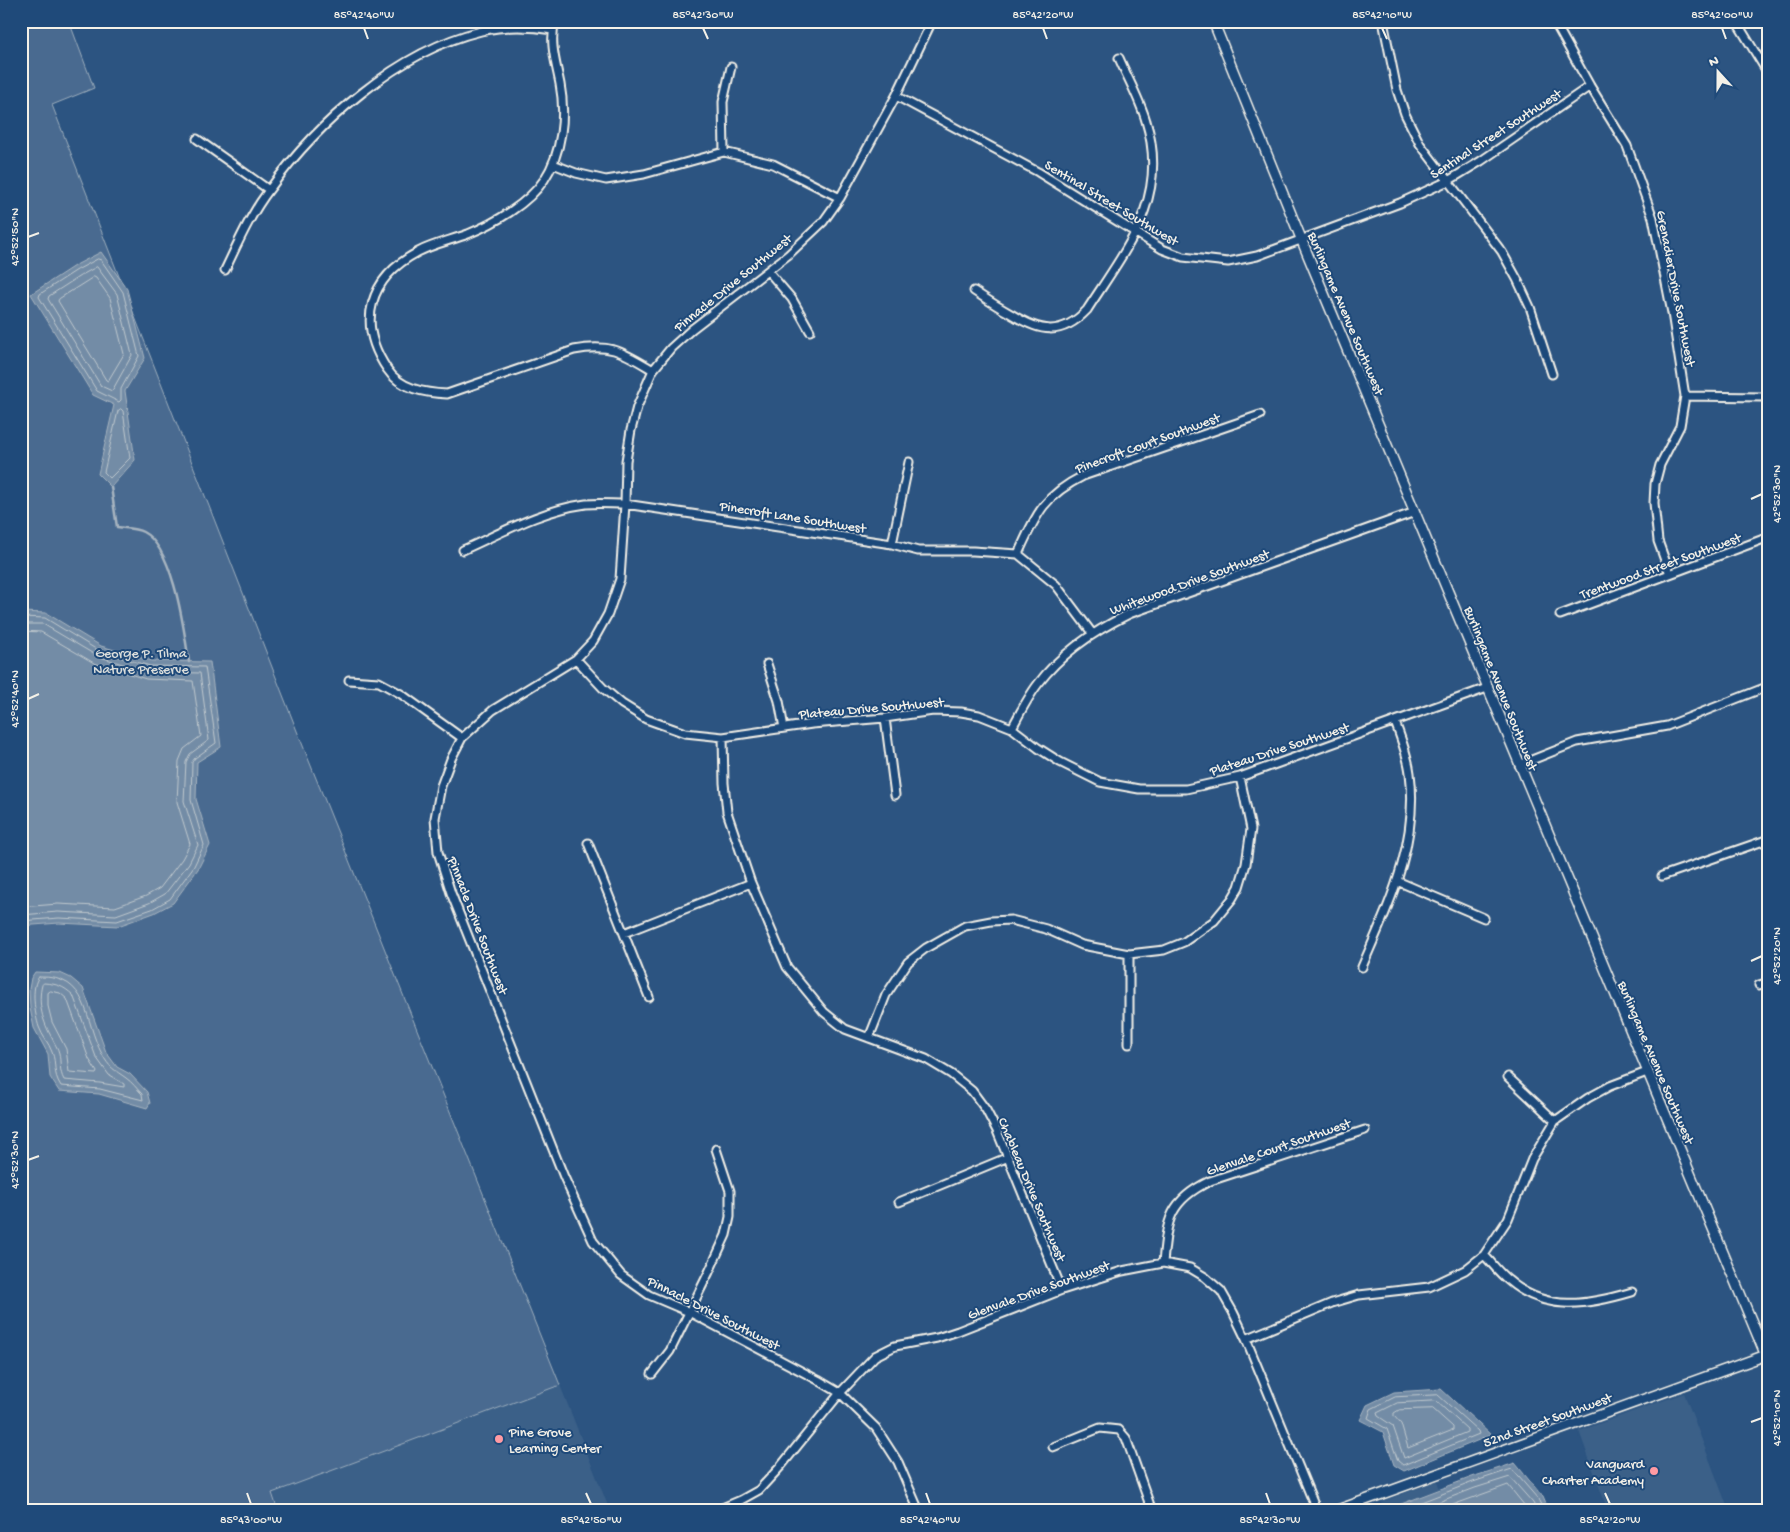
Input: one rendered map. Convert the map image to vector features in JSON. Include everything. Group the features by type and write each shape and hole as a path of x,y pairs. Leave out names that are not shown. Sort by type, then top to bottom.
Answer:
{"street":[{"path":"555,21 552,30 554,59 564,110 561,136 553,164 544,181 507,215 470,233 420,251 390,273 382,283 370,310 373,342 389,372 402,383 428,393 447,394 574,350 590,347 610,348 631,356 653,370"},
{"name":"Pinnacle Drive Southwest","path":"919,1511 898,1462 876,1428 840,1393 689,1312 649,1295 621,1275 593,1241 564,1177 454,902 438,852 435,818 441,786 451,759 462,738 493,710 576,659 593,641 608,614 616,596 620,579 626,461 631,430 637,407 653,370 692,329 788,255 822,222 840,198 896,96 932,21"},
{"name":"Burlingame Avenue Southwest","path":"1213,21 1487,688 1768,1358"},
{"path":"1383,21 1397,90 1420,144 1502,252 1530,307 1552,374"},
{"name":"Grenadier Drive Southwest","path":"1554,21 1590,86 1627,146 1653,218 1672,314 1685,396 1680,426 1660,466 1655,484 1654,503 1658,541 1670,574"},
{"path":"1736,21 1769,75"},
{"path":"225,270 244,229 269,190 316,133 352,101 413,59 437,47 480,31 498,28 535,27 552,30"},
{"path":"974,291 1027,324 1045,330 1057,329 1079,318 1087,310 1136,232 1150,199 1154,158 1146,121 1119,58"},
{"path":"724,152 723,102 731,66"},
{"name":"Sentinal Street Southwest","path":"896,96 1038,172 1162,249 1183,257 1228,262 1257,256 1302,241 1400,203 1448,181 1590,86"},
{"path":"197,140 269,190"},
{"path":"553,164 576,173 606,180 644,174 724,152 773,164 840,198"},
{"path":"768,271 792,299 810,331"},
{"path":"1685,396 1764,397"},
{"name":"Pinecroft Court Southwest","path":"1018,554 1040,509 1049,498 1068,484 1083,476 1260,415"},
{"path":"892,544 908,462"},
{"name":"Pinecroft Lane Southwest","path":"463,550 524,522 556,510 587,504 625,504 892,544 918,551 973,551 1018,554"},
{"name":"Whitewood Drive Southwest","path":"1012,728 1037,685 1055,664 1092,633 1130,614 1415,512"},
{"name":"Trentwood Street Southwest","path":"1560,615 1769,537"},
{"path":"1018,554 1056,585 1092,633"},
{"name":"Plateau Drive Southwest","path":"576,659 603,688 622,704 646,719 685,733 723,737 933,711 961,712 979,715 1012,728 1060,762 1100,782 1139,789 1186,789 1240,777 1487,688"},
{"path":"767,664 779,700 784,728"},
{"path":"350,680 379,682 401,694 462,738"},
{"path":"1519,765 1577,742 1666,726 1769,686"},
{"path":"885,718 895,795"},
{"path":"1362,966 1397,881 1409,839 1412,804 1410,772 1395,722"},
{"name":"Chableau Drive Southwest","path":"723,737 727,812 751,883 787,967 824,1012 845,1029 926,1059 951,1074 972,1091 986,1110 997,1131 1006,1158 1062,1290"},
{"path":"869,1038 886,995 908,962 948,934 966,926 991,921 1011,920 1046,929 1082,945 1128,954 1164,950 1184,942 1214,921 1239,887 1246,864 1251,829 1240,777"},
{"path":"1662,876 1769,839"},
{"path":"588,843 650,997"},
{"path":"1397,881 1484,918"},
{"path":"624,932 751,883"},
{"path":"1128,954 1129,1044"},
{"path":"1759,985 1769,982"},
{"path":"1246,1339 1332,1302 1359,1295 1429,1287 1465,1270 1484,1255 1508,1219 1532,1159 1555,1122 1588,1098 1610,1086 1647,1072"},
{"path":"1508,1077 1555,1122"},
{"name":"Glenvale Court Southwest","path":"1163,1263 1166,1231 1172,1212 1182,1198 1194,1188 1365,1130"},
{"path":"652,1374 670,1351 726,1235 730,1217 730,1191 716,1149"},
{"path":"899,1202 1006,1158"},
{"path":"1484,1255 1508,1280 1526,1293 1545,1300 1568,1304 1589,1304 1632,1292"},
{"name":"Glenvale Drive Southwest","path":"714,1511 759,1490 782,1466 840,1393 875,1356 895,1346 958,1332 1062,1290 1122,1271 1163,1263 1190,1268 1205,1277 1221,1291 1246,1339 1316,1511"},
{"name":"52nd Street Southwest","path":"1335,1511 1768,1358"},
{"path":"1053,1447 1100,1428 1119,1430 1126,1438 1152,1511"}],"shaded area":[{"name":"Pine Grove Learning Center","path":"560,1385 610,1511 278,1511 272,1493"},
{"name":"Vanguard Charter Academy","path":"1684,1393 1729,1511 1608,1511 1579,1431"},
{"path":"1437,1481 1448,1511 1384,1511 1381,1502"}],"green space":[{"name":"George P. Tilma Nature Preserve","path":"21,21 69,21 94,88 52,105 297,731 560,1385 272,1493 278,1511 21,1511"}],"water":[{"path":"101,252 127,289 145,358 125,391 135,460 111,487 98,474 114,405 93,395 31,294 74,266"},
{"path":"21,612 46,613 101,646 152,661 210,662 221,747 197,762 196,799 210,845 198,869 173,903 154,913 118,926 59,923 21,926"},
{"path":"35,972 60,973 71,978 83,988 106,1052 117,1067 130,1074 147,1092 150,1103 147,1108 99,1094 59,1091 50,1077 48,1054 34,1028 29,989 31,978"},
{"path":"1441,1389 1491,1435 1404,1471 1394,1465 1383,1432 1360,1420 1367,1405 1394,1392"},
{"path":"1515,1463 1543,1497 1549,1511 1389,1511 1388,1509 1472,1477"}],"waterway":[{"path":"111,487 117,527 143,532 154,541 163,555 176,591 189,662"}],"place":[{"name":"Pine Grove Learning Center","path":"499,1439"},
{"name":"Vanguard Charter Academy","path":"1654,1471"}]}
